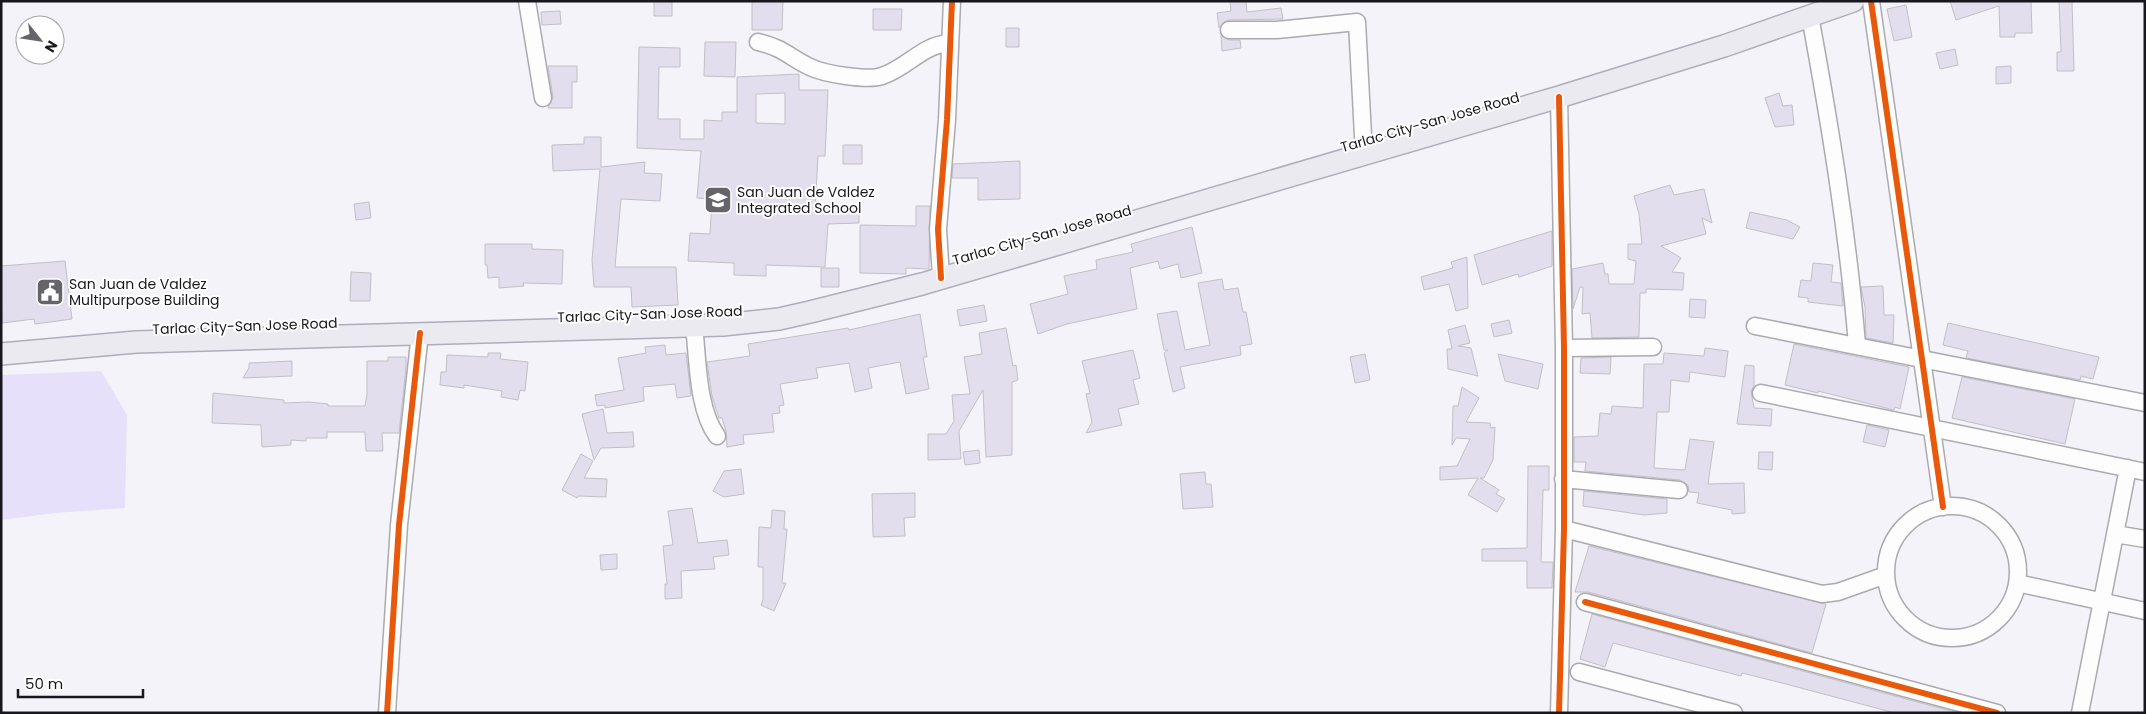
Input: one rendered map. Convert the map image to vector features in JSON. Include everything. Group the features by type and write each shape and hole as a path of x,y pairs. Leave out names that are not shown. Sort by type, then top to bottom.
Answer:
{"main road":[{"name":"Tarlac City-San Jose Road","path":"1,354 120,342 694,326 779,319 941,278 1364,155 1724,46 1853,1"}],"street":[{"path":"527,1 543,98"},
{"path":"941,278 938,229 939,195 947,120 952,1"},
{"path":"1871,1 1943,507"},
{"path":"1810,16 1841,197 1856,345"},
{"path":"1229,30 1277,30 1357,22 1364,155"},
{"path":"758,42 777,47 819,70 872,77 880,77 897,69 932,46 950,43"},
{"path":"1558,97 1564,348 1564,529 1559,713"},
{"path":"694,326 705,410 711,427 718,436"},
{"path":"1755,326 2145,403"},
{"path":"387,713 399,525 420,333"},
{"path":"1564,348 1653,347"},
{"path":"1762,393 2145,472"},
{"path":"2080,713 2128,468"},
{"path":"1564,479 1679,490"},
{"path":"1957,506 1983,514 2004,531 2016,556 2017,583 2014,597 1998,620 1975,634 1948,638 1921,631 1900,613 1893,602 1886,575 1891,548 1906,525 1923,513 1943,507 1957,506"},
{"path":"1564,529 1822,594 1838,592 1886,575"},
{"path":"2115,534 2145,539"},
{"path":"2017,583 2145,611"},
{"path":"1585,602 1997,713"},
{"path":"1579,672 1734,713"}],"shaded area":[{"path":"101,371 127,415 125,508 55,513 1,520 1,375"}],"building":[{"path":"654,1 672,1 672,16 654,16"},
{"path":"752,1 783,1 782,30 752,30"},
{"path":"1230,1 1246,1 1247,12 1281,8 1283,19 1229,20 1224,22 1219,28 1217,13 1231,11"},
{"path":"1950,1 2031,1 2032,33 2015,33 2015,37 2000,37 1999,6 1956,20"},
{"path":"2059,1 2072,1 2074,71 2057,71 2057,52 2061,52"},
{"path":"1906,5 1912,37 1894,41 1887,9"},
{"path":"873,9 902,9 901,30 873,30"},
{"path":"560,11 561,24 542,25 541,12"},
{"path":"1006,28 1019,28 1019,47 1006,47"},
{"path":"1221,35 1229,40 1240,40 1241,48 1222,51"},
{"path":"705,42 736,42 735,77 704,76"},
{"path":"639,47 680,48 680,67 659,67 658,119 680,119 680,139 704,139 704,120 722,121 722,112 737,112 737,77 799,74 799,90 828,90 825,156 818,156 815,209 859,208 859,223 828,224 825,267 766,265 766,276 734,275 734,263 688,261 690,233 710,234 712,199 697,198 701,151 637,148","holes":["785,93 785,124 756,123 756,94"]},
{"path":"1955,49 1958,65 1940,69 1936,53"},
{"path":"548,66 577,66 577,82 572,82 572,108 548,108 553,97"},
{"path":"2011,66 2011,83 1996,84 1996,67"},
{"path":"1779,93 1783,106 1792,105 1794,125 1775,127 1765,98"},
{"path":"584,137 601,137 601,167 645,162 644,173 662,174 660,201 621,199 615,267 676,267 678,305 632,307 631,287 594,287 592,260 600,169 553,171 552,145 584,144"},
{"path":"843,145 862,145 862,164 843,164"},
{"path":"1020,161 1020,199 978,200 978,178 952,178 953,164"},
{"path":"1670,185 1674,195 1704,189 1712,223 1702,218 1706,234 1661,246 1681,258 1672,272 1684,273 1683,290 1646,289 1646,293 1640,293 1639,337 1592,338 1590,313 1582,314 1583,287 1580,287 1573,309 1572,269 1603,263 1605,274 1608,274 1609,284 1634,284 1636,261 1628,259 1628,244 1642,244 1639,214 1634,196"},
{"path":"369,202 371,218 356,220 354,204"},
{"path":"916,206 930,206 929,269 906,268 906,274 860,273 860,225 916,226"},
{"path":"1750,212 1787,220 1800,227 1793,239 1746,228"},
{"path":"1192,227 1202,273 1181,278 1178,264 1160,269 1158,261 1130,268 1137,309 1067,324 1038,334 1030,304 1068,294 1064,276 1097,269 1096,260 1133,252 1131,244"},
{"path":"1552,231 1552,266 1519,277 1518,274 1482,285 1474,255"},
{"path":"485,244 532,244 532,249 563,250 562,284 523,283 524,286 499,288 499,277 488,278 487,265 485,265"},
{"path":"1467,257 1468,308 1456,311 1449,284 1424,290 1421,277 1453,268 1451,262"},
{"path":"65,261 72,319 35,324 34,319 2,323 1,266"},
{"path":"1813,263 1833,265 1831,282 1841,283 1843,306 1808,302 1808,298 1798,297 1801,280 1811,281"},
{"path":"821,268 839,268 839,287 821,287"},
{"path":"351,272 371,273 370,301 350,301"},
{"path":"1222,279 1224,290 1238,288 1243,312 1246,312 1252,344 1240,346 1241,355 1180,367 1185,388 1173,392 1164,353 1168,350 1164,350 1157,314 1177,311 1185,350 1210,345 1198,283"},
{"path":"1883,286 1884,315 1894,315 1893,343 1866,338 1865,307 1861,287"},
{"path":"1690,299 1706,300 1705,318 1689,317"},
{"path":"984,305 987,321 960,326 957,310"},
{"path":"920,314 927,357 923,357 929,389 906,394 900,362 868,368 872,388 855,392 849,363 816,368 818,378 780,384 784,405 779,406 780,413 772,414 774,432 743,435 744,444 727,447 726,431 722,418 719,418 712,396 707,362 750,356 748,344 848,328 849,330"},
{"path":"1509,320 1512,333 1494,337 1491,324"},
{"path":"1948,323 2099,357 2093,379 2081,376 2080,380 1966,358 1968,351 1943,345"},
{"path":"1465,325 1470,343 1458,346 1471,348 1478,376 1448,369 1447,349 1452,349 1448,330"},
{"path":"1006,328 1013,366 1016,365 1018,380 1012,382 1012,455 986,457 983,390 959,431 961,459 928,460 928,434 946,434 954,421 952,395 970,394 964,357 982,354 979,333"},
{"path":"1794,344 1909,367 1900,409 1895,407 1894,410 1818,391 1818,393 1785,385"},
{"path":"665,345 666,355 686,353 691,396 677,398 675,384 643,387 644,401 605,408 605,405 597,406 595,395 624,390 618,358 646,353 645,347"},
{"path":"1705,348 1728,351 1725,377 1690,372 1689,382 1671,380 1669,412 1657,412 1654,468 1685,470 1690,439 1714,442 1708,484 1744,483 1745,513 1732,514 1732,510 1697,503 1699,493 1689,492 1688,485 1680,480 1585,471 1586,462 1574,462 1574,437 1598,436 1600,413 1611,414 1612,406 1643,408 1644,364 1663,364 1664,353 1704,356"},
{"path":"1133,350 1140,378 1133,380 1139,404 1118,409 1122,425 1086,433 1092,422 1086,394 1090,393 1082,361"},
{"path":"488,353 501,353 500,359 528,362 525,391 520,390 518,400 501,397 502,391 464,385 464,388 440,385 441,372 446,372 447,355 488,357"},
{"path":"1365,354 1370,380 1355,383 1350,357"},
{"path":"1498,354 1543,364 1538,389 1505,381"},
{"path":"388,357 406,357 406,368 399,433 382,433 383,451 366,451 365,432 327,432 327,438 306,438 306,441 291,440 291,445 262,447 261,425 212,423 213,393 284,400 284,403 309,402 328,404 328,406 365,406 367,361 388,361"},
{"path":"1611,357 1610,374 1580,373 1581,358"},
{"path":"292,361 292,376 243,378 249,368 249,363"},
{"path":"1745,365 1754,366 1754,386 1751,391 1754,408 1772,409 1771,426 1737,424"},
{"path":"1962,377 2075,399 2065,444 1952,418"},
{"path":"1462,387 1479,398 1466,422 1490,423 1491,428 1495,427 1493,460 1484,478 1480,478 1499,490 1496,494 1505,499 1497,512 1468,495 1478,478 1440,480 1440,467 1457,466 1470,439 1456,438 1452,445 1453,406 1458,406"},
{"path":"603,409 607,433 633,432 634,447 601,448 594,460 582,414"},
{"path":"1867,425 1889,430 1885,447 1863,442"},
{"path":"979,450 980,463 965,465 963,452"},
{"path":"1759,452 1773,452 1772,470 1758,469"},
{"path":"581,454 593,461 584,478 607,479 606,497 578,496 577,498 562,490"},
{"path":"1528,466 1549,466 1549,490 1543,490 1541,562 1553,562 1552,588 1527,588 1527,561 1482,561 1482,549 1527,548"},
{"path":"741,469 744,494 724,497 713,491 724,471"},
{"path":"1205,472 1206,484 1211,484 1213,507 1183,509 1180,474"},
{"path":"1584,491 1667,499 1667,513 1644,515 1583,506"},
{"path":"915,493 915,517 904,518 905,536 873,537 872,494"},
{"path":"692,508 698,543 727,540 729,555 713,557 715,569 681,571 682,598 665,599 665,584 667,584 663,546 673,545 668,511"},
{"path":"772,510 785,511 784,529 787,529 782,583 786,583 774,611 761,605 763,600 763,567 758,567 759,527 771,528"},
{"path":"1589,546 1826,604 1812,653 1588,592 1575,592"},
{"path":"617,554 617,569 601,570 600,555"},
{"path":"1592,614 1958,713 1895,713 1742,673 1741,676 1613,643 1605,667 1580,659"}],"cycle path":[{"path":"941,278 938,229 947,120 952,1"},
{"path":"1871,1 1943,507"},
{"path":"1559,97 1564,348 1564,529 1559,713"},
{"path":"387,713 399,525 420,333"},
{"path":"1585,602 1997,713"}],"place":[{"name":"San Juan de Valdez Integrated School","path":"718,200"},
{"name":"San Juan de Valdez Multipurpose Building","path":"50,292"}]}
